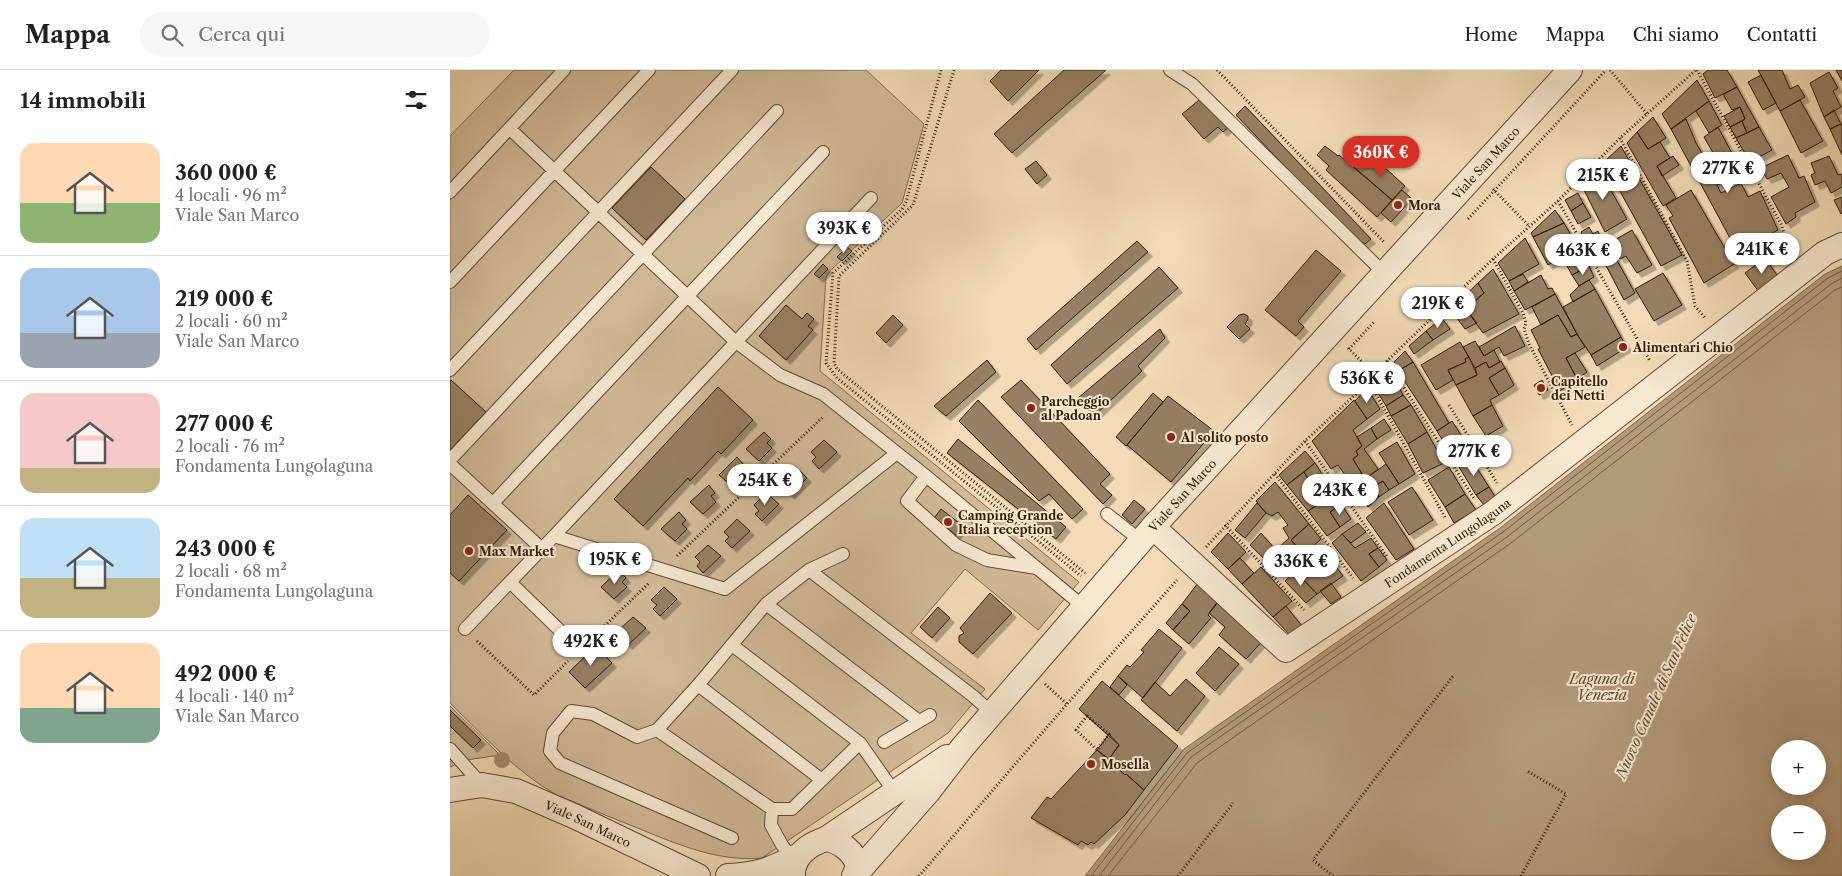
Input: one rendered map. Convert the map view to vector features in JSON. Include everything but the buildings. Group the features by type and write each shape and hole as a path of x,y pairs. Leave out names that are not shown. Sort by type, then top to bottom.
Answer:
{"street":[{"name":"Viale San Marco","path":"861,875 962,748 1084,607 1094,582 1147,534 1570,70"},
{"name":"Fondamenta Lungolaguna","path":"1147,534 1192,562 1286,650 1486,518 1826,252 1842,245"},
{"name":"Viale San Marco","path":"794,864 812,846 962,748"},
{"name":"Viale San Marco","path":"450,790 482,785 516,791 576,817 695,874 721,876"},
{"path":"826,838 839,843 853,855 861,875"},
{"path":"728,876 751,875 794,864"}],"lane":[{"path":"450,192 564,70"},
{"path":"450,282 649,70"},
{"path":"450,370 732,70"},
{"path":"1170,70 1192,84 1385,274"},
{"path":"542,549 450,462 777,111"},
{"path":"510,129 736,342 780,375 823,394 926,476 1084,607"},
{"path":"493,503 823,152"},
{"path":"465,629 872,198"},
{"path":"554,536 725,589 897,453"},
{"path":"926,476 904,504 956,545 987,560 1038,568"},
{"path":"1107,514 1147,534"},
{"path":"732,838 560,763 550,751 552,732 570,711 593,714 637,737 657,730 698,685 766,604 809,570 843,554"},
{"path":"809,570 973,696 992,713"},
{"path":"510,582 580,650"},
{"path":"766,604 924,718 884,742"},
{"path":"732,645 860,743 895,793"},
{"path":"698,685 822,780"},
{"path":"657,730 772,809 792,809 860,743"},
{"path":"450,749 482,785"},
{"path":"772,809 771,825 794,864"}],"path":[{"path":"942,70 906,202 902,209 833,273 826,363 837,378 1078,574 1094,582"},
{"path":"954,70 913,205 839,276 834,364 837,369 1094,582"},
{"path":"1217,70 1386,245"},
{"path":"1462,225 1608,70 1647,114"},
{"path":"919,876 1192,562 1305,440 1369,382 1387,361 1493,259 1558,201 1620,138 1696,70 1781,224 1785,236 1769,253 1786,283"},
{"path":"1620,138 1687,261 1695,306 1717,337"},
{"path":"1488,185 1529,226"},
{"path":"1558,201 1662,380"},
{"path":"1493,259 1523,313 1526,323 1524,329 1529,344 1574,429 1583,442"},
{"path":"1350,349 1374,322"},
{"path":"1342,342 1375,375"},
{"path":"1387,361 1486,518"},
{"path":"1369,382 1456,537"},
{"path":"1449,405 1508,501"},
{"path":"1305,440 1400,574"},
{"path":"1274,474 1367,596"},
{"path":"1225,525 1298,602 1319,628"},
{"path":"1333,876 1313,860 1453,676"},
{"path":"1041,680 1067,704"},
{"path":"1087,716 1109,734 1097,750 1076,730 1087,716"},
{"path":"1521,876 1566,794 1527,771"},
{"path":"1178,876 1233,803"}],"shaded area":[{"path":"514,70 866,70 924,124 902,203 831,270 826,277 820,371 1079,582 1038,630 965,569 911,633 985,689 948,733 762,858 746,859 699,851 669,841 555,794 513,764 450,703 450,136"},
{"path":"450,706 500,755 467,760 450,767"}],"water":[{"name":"Laguna di Venezia","path":"1842,266 1842,876 1085,876 1184,749 1500,528 1825,274"}],"place":[{"name":"Mora","path":"1398,205"},
{"name":"Alimentari Chio","path":"1623,347"},
{"name":"Capitello dei Netti","path":"1541,388"},
{"name":"Parcheggio al Padoan","path":"1031,408"},
{"name":"Al solito posto","path":"1171,437"},
{"name":"Camping Grande Italia reception","path":"948,522"},
{"name":"Max Market","path":"469,551"},
{"name":"Mosella","path":"1091,764"}],"water label":[{"name":"Nuovo Canale di San Felice","path":"1656,696"}]}
